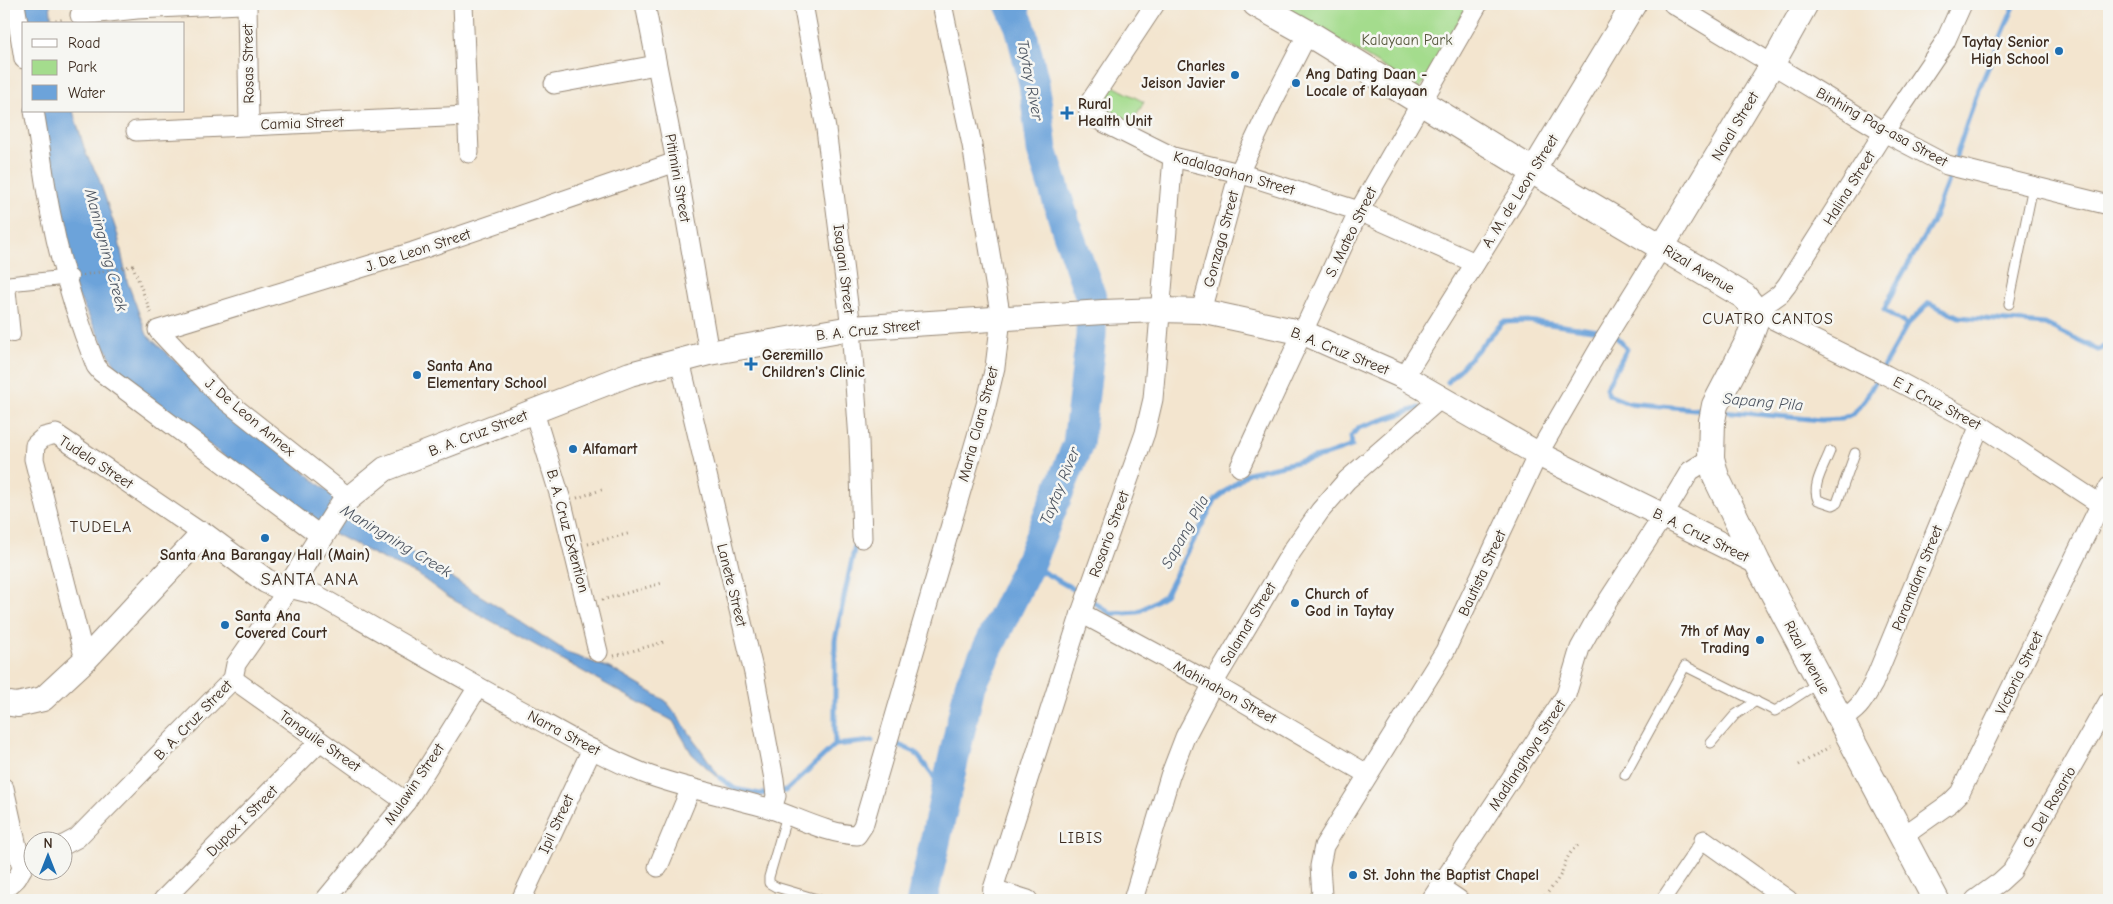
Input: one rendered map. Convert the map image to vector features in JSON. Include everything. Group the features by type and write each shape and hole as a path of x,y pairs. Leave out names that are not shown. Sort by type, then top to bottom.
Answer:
{"main road":[{"name":"Rizal Avenue","path":"1270,7 1308,33 1421,103 1744,296 1756,311 1756,320 1748,342 1714,413 1711,458 1716,476 1757,562 1936,900"}],"street":[{"path":"15,4 22,50"},
{"path":"80,14 241,4"},
{"name":"Rosas Street","path":"247,4 249,125"},
{"path":"464,4 469,153"},
{"name":"Pitimini Street","path":"645,4 676,162 709,353"},
{"name":"Isagani Street","path":"803,4 826,129 851,328 859,440 862,538"},
{"name":"Maria Clara Street","path":"858,835 863,826 986,404 995,367 1001,319 972,145 942,4"},
{"name":"Kadalagahan Street","path":"1155,4 1088,105 1089,112 1093,117 1173,157 1239,173 1359,211 1475,263"},
{"name":"S. Mateo Street","path":"1240,467 1304,333 1359,211 1478,4"},
{"name":"A. M. de Leon Street","path":"1404,377 1533,171 1634,4"},
{"name":"Binhing Pag-asa Street","path":"1673,4 1884,132 1954,167 2109,205"},
{"name":"Naval Street","path":"1662,247 1772,65 1806,4"},
{"name":"Halina Street","path":"1756,311 1780,294 1787,285 1884,132 1945,42 1962,4"},
{"name":"Gonzaga Street","path":"1201,311 1239,173 1308,33"},
{"path":"554,84 656,65"},
{"path":"34,112 52,220 77,318 96,366 101,372 324,535"},
{"name":"Camia Street","path":"136,131 468,116"},
{"name":"Rosario Street","path":"992,895 1084,605 1145,433 1153,399 1173,157"},
{"name":"J. De Leon Street","path":"158,330 413,252 676,162"},
{"name":"Bautista Street","path":"1322,899 1320,866 1324,846 1445,651 1538,454 1608,334 1662,247"},
{"path":"13,335 6,284 68,278"},
{"name":"B. A. Cruz Street","path":"72,841 77,838 233,679 236,664 290,588 346,500 385,469 630,374 709,353 851,328 1094,312 1161,310 1201,311 1304,333 1404,377 1538,454 1757,562"},
{"name":"E I Cruz Street","path":"1756,311 1980,425 2105,507"},
{"name":"J. De Leon Annex","path":"158,330 219,395 346,500"},
{"name":"Lanete Street","path":"680,361 754,673 777,800"},
{"name":"Salamat Street","path":"1133,900 1170,776 1185,737 1213,684 1292,551 1320,511 1347,480 1442,398"},
{"name":"B. A. Cruz Extention","path":"534,412 562,503 598,652"},
{"name":"Paramdam Street","path":"1844,728 1861,705 1873,684 1980,425"},
{"name":"Tudela Street","path":"84,660 34,459 35,445 44,437 56,434 203,534 266,581 277,586 290,588"},
{"name":"Madlanghaya Street","path":"1435,893 1566,695 1580,648 1596,619 1664,516 1690,471 1711,458"},
{"name":"Victoria Street","path":"1902,837 1950,803 1960,793 2105,507 2109,487"},
{"path":"4,703 17,705 43,699 84,660 203,534"},
{"name":"Narra Street","path":"290,588 317,595 478,687 643,773 691,788 777,800 846,834 858,835"},
{"name":"Mahinahon Street","path":"1084,605 1213,684 1367,774"},
{"name":"Tanguile Street","path":"233,679 406,802"},
{"name":"Mulawin Street","path":"325,900 406,802 478,687"},
{"name":"G. Del Rosario","path":"1975,900 2000,882 2012,870 2109,701"},
{"name":"Dupax I Street","path":"163,900 320,741"},
{"name":"Ipil Street","path":"521,900 592,748"},
{"path":"4,788 22,849"},
{"path":"658,867 691,788"},
{"path":"1663,900 1704,840 1788,900"},
{"path":"4,890 22,872"},
{"path":"1435,893 1460,900"},
{"path":"992,895 1028,900"}],"lane":[{"path":"2009,304 2033,186"},
{"path":"1830,451 1816,486 1815,494 1818,500 1833,505 1837,503 1855,453"},
{"path":"1626,775 1685,666 1775,711 1820,682"},
{"path":"1711,743 1735,715 1756,701"},
{"path":"777,800 769,877 770,883 776,888 820,900"}],"path":[{"path":"68,278 133,266 158,330"},
{"path":"562,503 604,489"},
{"path":"573,548 631,533"},
{"path":"587,605 662,583"},
{"path":"598,652 610,657 664,642"},
{"path":"1799,766 1844,728"},
{"path":"1542,900 1560,875 1572,850 1580,844"}],"green space":[{"name":"Kalayaan Park","path":"1280,4 1468,4 1420,89"},
{"path":"1113,86 1144,102 1129,128 1099,112"}],"water":[{"path":"25,4 50,4 52,22 25,22"},
{"path":"38,112 73,112 86,154 98,176 118,236 127,281 147,335 192,377 371,528 570,654 612,669 666,701 723,782 692,754 673,721 448,597 417,574 377,556 312,522 128,384 109,355 74,288"}],"waterway":[{"name":"Taytay River","path":"922,900 970,685 1029,564 1078,444 1091,336 1092,300 1068,233 1042,150 1034,83 1020,26 1010,4"},
{"path":"1020,26 1030,4"},
{"path":"1954,162 1976,96 2015,4"},
{"path":"1907,325 1884,310 1896,285 1932,223 1952,170"},
{"name":"Sapang Pila","path":"1722,411 1821,420 1841,419 1854,413 1863,403 1907,325 1929,303 1959,317 2045,324 2098,350 2109,344"},
{"name":"Sapang Pila","path":"1448,382 1503,322 1528,321 1606,332"},
{"name":"Sapang Pila","path":"1614,334 1627,349 1606,388 1609,395 1628,403 1706,410"},
{"name":"Sapang Pila","path":"1091,600 1111,614 1138,612 1165,595 1215,500 1248,473 1323,456 1352,446 1351,436 1358,428 1419,408"},
{"path":"835,745 835,640 855,545"},
{"name":"Sapang Pila","path":"1029,564 1084,595"},
{"name":"Maningning Creek","path":"720,778 735,789 760,794 786,791 835,745 872,741"},
{"name":"Maningning Creek","path":"894,743 915,752 946,793"}],"place":[{"name":"Taytay Senior High School","path":"2059,51"},
{"name":"Charles Jeison Javier","path":"1235,75"},
{"name":"Ang Dating Daan - Locale of Kalayaan","path":"1296,83"},
{"name":"Rural Health Unit","path":"1067,113"},
{"name":"Geremillo Children's Clinic","path":"751,364"},
{"name":"Santa Ana Elementary School","path":"417,375"},
{"name":"Alfamart","path":"573,449"},
{"name":"Santa Ana Barangay Hall (Main)","path":"265,538"},
{"name":"Church of God in Taytay","path":"1295,603"},
{"name":"Santa Ana Covered Court","path":"225,625"},
{"name":"7th of May Trading","path":"1760,640"},
{"name":"St. John the Baptist Chapel","path":"1353,875"}],"district":[{"name":"CUATRO CANTOS","path":"1768,319"},
{"name":"TUDELA","path":"101,527"},
{"name":"SANTA ANA","path":"310,579"},
{"name":"LIBIS","path":"1081,838"}]}
